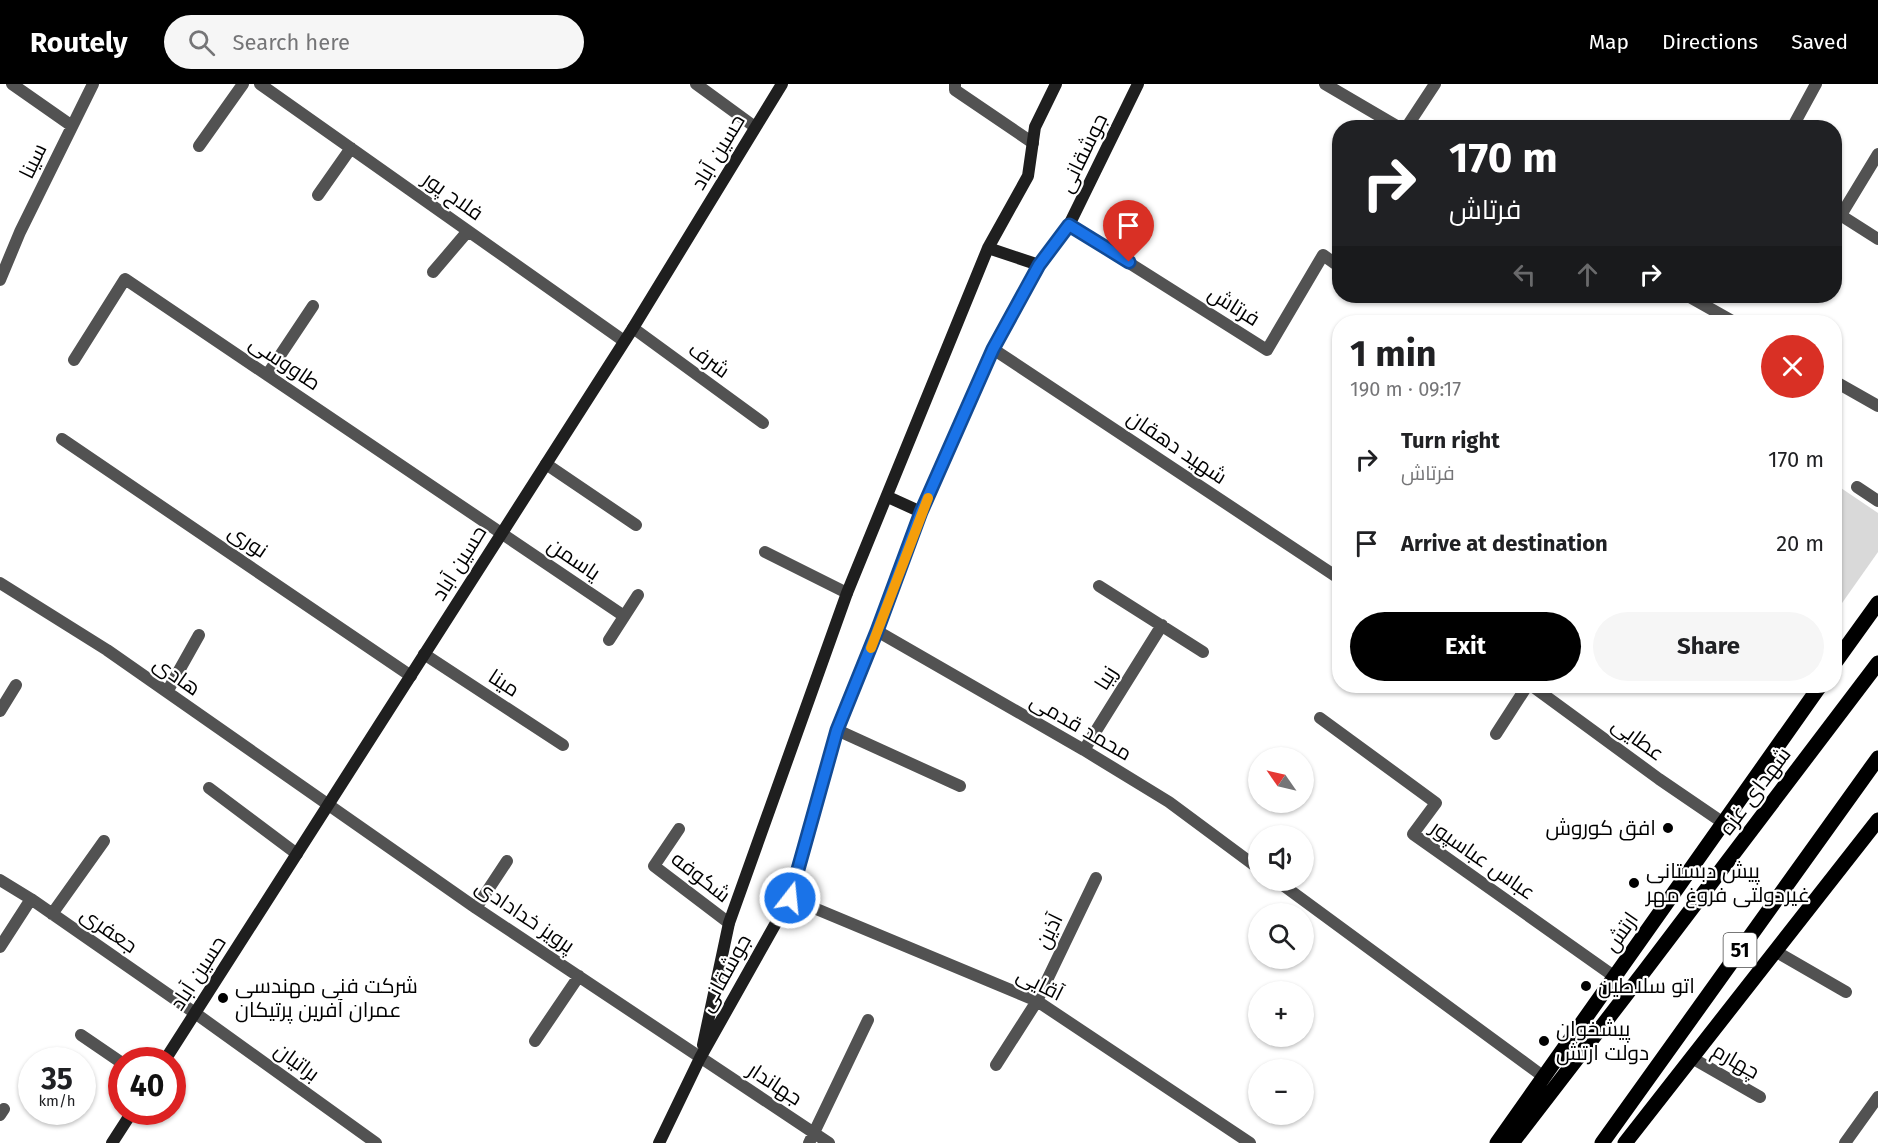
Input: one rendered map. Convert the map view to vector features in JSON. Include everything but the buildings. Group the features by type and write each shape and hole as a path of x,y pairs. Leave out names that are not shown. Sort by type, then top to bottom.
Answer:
{"main road":[{"path":"1842,650 1878,603"},
{"name":"شهدای غزه","path":"1512,1143 1654,960 1878,663"},
{"name":"ارتش","path":"1497,1143 1815,693"},
{"name":"51","path":"1602,1143 1878,758"},
{"path":"1625,1143 1878,820"}],"street":[{"path":"12,84 72,126"},
{"name":"سینا","path":"0,280 20,232 93,84"},
{"path":"199,146 243,84"},
{"name":"فلاح پور","path":"260,84 624,341"},
{"path":"696,84 755,127"},
{"name":"حسین آباد","path":"173,1047 633,328 782,84"},
{"path":"955,84 955,90 1033,143"},
{"name":"جوشقانی","path":"700,1058 729,923 847,593 988,248 1028,176 1035,127 1056,84"},
{"name":"جوشقانی","path":"659,1143 700,1058 790,898 837,730 921,512 993,349 1039,265 1069,225 1138,84"},
{"path":"1324,84 1387,120"},
{"path":"1411,120 1435,84"},
{"path":"1796,120 1816,84"},
{"path":"318,195 351,148"},
{"path":"1842,207 1878,154"},
{"path":"1842,216 1878,239"},
{"name":"فرتاش","path":"1069,225 1267,350 1323,255 1332,261"},
{"path":"433,272 468,231"},
{"path":"988,248 1039,265"},
{"name":"طاووسی","path":"74,360 125,279 501,533"},
{"path":"1700,303 1722,315"},
{"path":"267,375 313,306"},
{"name":"شرف","path":"633,328 763,423"},
{"name":"شهید دهقان","path":"993,349 1332,574"},
{"path":"1842,386 1878,406"},
{"name":"نوری","path":"62,439 411,676"},
{"path":"546,464 636,525"},
{"path":"1857,487 1878,501"},
{"path":"888,497 921,512"},
{"name":"یاسمن","path":"501,533 624,616"},
{"path":"765,552 847,593"},
{"name":"هادی","path":"0,583 107,650 328,805"},
{"path":"1099,586 1203,652"},
{"path":"609,640 638,596"},
{"name":"زیبا","path":"1084,750 1162,626"},
{"name":"محمد قدمی","path":"877,631 1084,750 1169,802 1248,861"},
{"path":"167,692 199,634"},
{"name":"مینا","path":"424,654 563,745"},
{"path":"0,711 16,685"},
{"path":"1496,734 1522,693"},
{"name":"عطایی","path":"1542,693 1722,822"},
{"name":"عباس عباسپور","path":"1320,718 1436,802 1413,834 1615,977"},
{"path":"837,730 960,786"},
{"path":"209,788 297,854"},
{"name":"پرویز خدادادی","path":"328,805 476,908 700,1058"},
{"name":"شکوفه","path":"679,829 654,866 729,923"},
{"path":"52,914 104,841"},
{"path":"476,908 507,861"},
{"name":"آذین","path":"996,1065 1037,1001 1096,878"},
{"name":"جعفری","path":"0,880 195,1013"},
{"path":"1291,891 1544,1077"},
{"name":"آقایی","path":"790,898 1037,1001 1250,1143"},
{"path":"0,946 31,899"},
{"path":"1776,951 1846,992"},
{"path":"535,1041 579,976"},
{"name":"براتیان","path":"195,1013 376,1143"},
{"path":"812,1138 868,1020"},
{"path":"81,1035 108,1053"},
{"name":"جهاندار","path":"700,1058 812,1138 829,1143"},
{"name":"چهارم","path":"1692,1058 1760,1097"},
{"path":"1845,1143 1878,1097"},
{"path":"111,1143 123,1125"}],"shaded area":[{"path":"1842,489 1878,513 1878,552 1842,603"}],"slow traffic":[{"path":"871,648 928,498"}],"place":[{"name":"افق کوروش","path":"1668,828"},
{"name":"پیش دبستانی غیردولتی فروغ مهر","path":"1634,883"},
{"name":"اتو سلاطین","path":"1586,986"},
{"name":"شرکت فنی مهندسی عمران آفرین پرتیکان","path":"223,998"},
{"name":"پیشخوان دولت ارتش","path":"1544,1041"}],"route":[{"path":"790,898 837,730 921,512 993,349 1039,265 1069,225 1129,262"}]}
